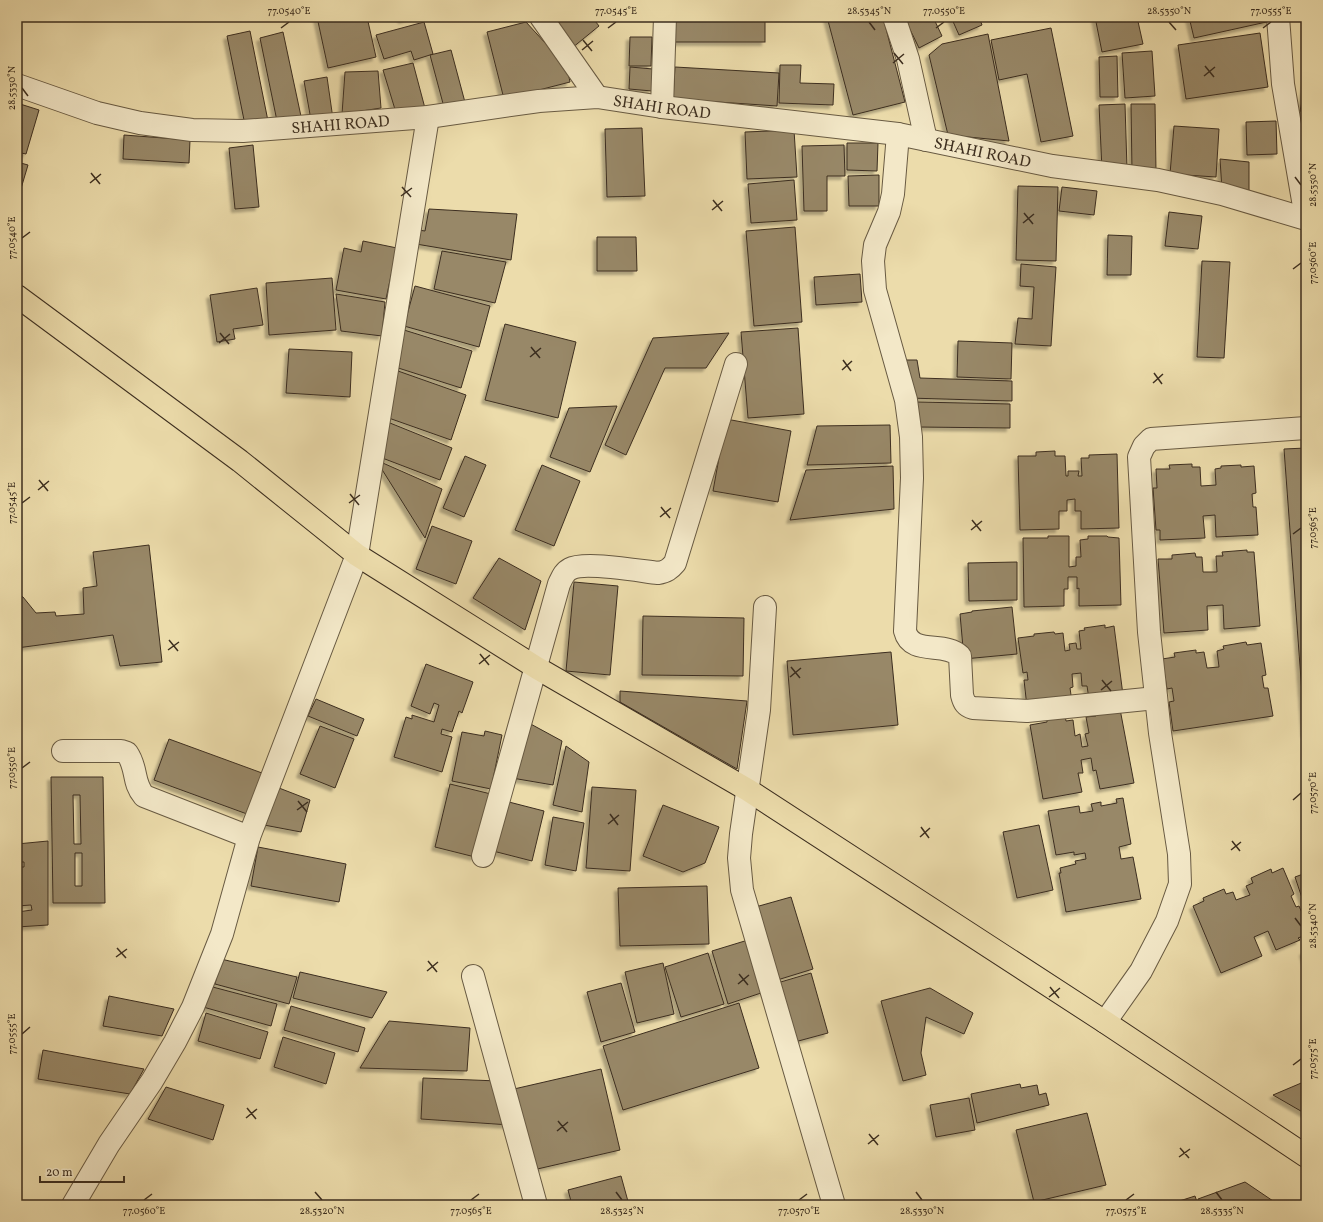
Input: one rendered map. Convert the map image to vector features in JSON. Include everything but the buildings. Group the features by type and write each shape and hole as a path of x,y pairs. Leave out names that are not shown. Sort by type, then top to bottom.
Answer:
{"main road":[{"path":"17,296 240,461 357,555 537,668 748,790 1301,1148"}],"street":[{"path":"541,17 597,97"},
{"path":"662,106 665,17"},
{"path":"894,17 908,58 926,140"},
{"path":"1278,17 1282,84 1306,218"},
{"name":"SHAHI ROAD","path":"17,85 97,113 140,123 192,130 243,131 428,118 539,101 597,97 898,134 1052,166 1158,180 1222,194 1306,218"},
{"path":"73,1205 110,1144 152,1081 175,1042 193,1007 222,934 249,837 357,555 428,118"},
{"path":"898,134 893,194 889,212 875,245 873,261 875,290 906,400 911,437 912,478 905,631 907,638 918,646 955,651 960,656 963,701 967,706 973,708 1027,711 1156,698"},
{"path":"483,856 563,574 571,568 583,566 658,573 666,572 671,569 675,563 736,364"},
{"path":"1106,1022 1141,971 1167,921 1180,884 1179,854 1156,698 1149,632 1139,457 1144,446 1151,439 1306,428"},
{"path":"765,607 758,710 739,858 742,890 834,1205"},
{"path":"63,751 121,751 127,753 134,765 138,789 144,796 249,837"},
{"path":"473,976 536,1205"}]}
